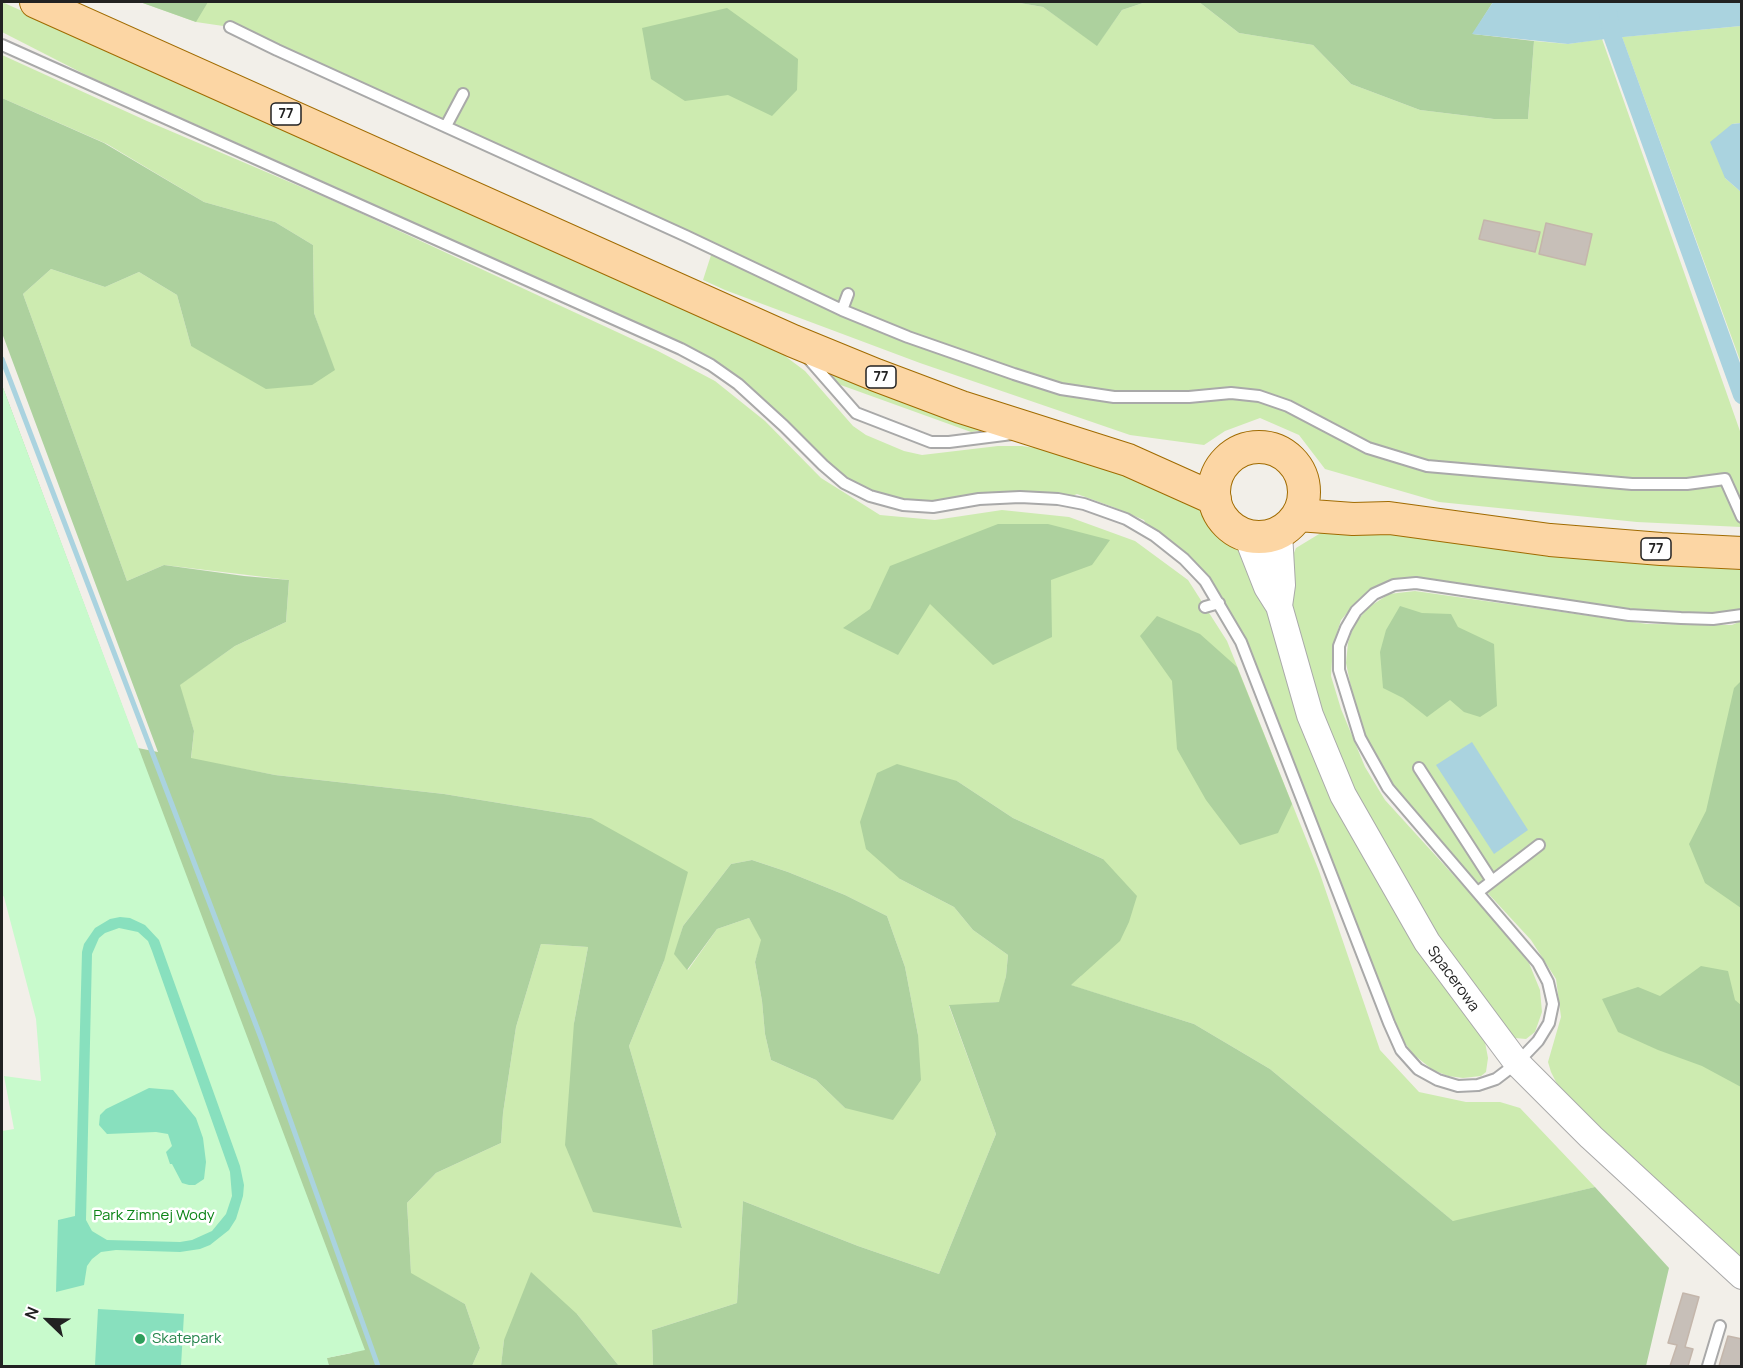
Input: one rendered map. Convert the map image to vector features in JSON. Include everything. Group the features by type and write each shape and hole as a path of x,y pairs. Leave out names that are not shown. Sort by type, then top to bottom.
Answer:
{"main road":[{"name":"77","path":"36,2 767,330 918,392 1128,460 1215,499"},
{"path":"1247,536 1236,531 1226,522 1219,512 1215,499 1215,486 1222,467 1243,451 1256,447 1270,449 1293,462 1300,474 1294,512"},
{"name":"77","path":"1128,460 1222,467"},
{"name":"77","path":"1247,536 1260,537 1294,512 1353,519 1389,518 1550,540 1730,552"}],"street":[{"name":"Spacerowa","path":"1279,606 1294,512"},
{"name":"Spacerowa","path":"1247,536 1267,587 1279,606 1310,715 1343,795 1427,942 1517,1063 1591,1137 1742,1276"}],"lane":[{"path":"230,27 843,310 908,338 1061,389 1114,397 1189,397 1232,393 1259,396 1288,406 1368,448 1427,466 1632,484 1687,484 1725,480 1742,517"},
{"path":"2,45 681,349 711,365 738,384 844,483 870,496 903,505 933,507 979,499 1020,496 1058,499 1084,504 1126,519 1155,536 1184,559 1205,581 1241,642 1401,1050 1418,1069 1438,1080 1458,1086 1478,1085 1496,1079 1517,1063 1538,1041 1549,1023 1553,1005 1548,982 1538,963 1388,788 1360,738 1339,670 1339,646 1356,611 1374,594 1394,585 1416,583 1629,615 1692,619 1742,615"},
{"path":"446,126 463,94"},
{"path":"843,310 848,294"},
{"path":"767,330 799,350 856,412 931,442 1013,434 1062,440"},
{"path":"1205,607 1220,603"},
{"path":"1419,768 1492,881"},
{"path":"1478,892 1539,845"},
{"path":"1708,1366 1720,1326"}],"green space":[{"path":"2,2 773,347 805,371 853,426 866,435 904,451 922,455 998,446 1022,446 1048,450 1158,482 1199,504 1217,526 1245,552 1255,572 1305,733 1350,831 1403,926 1485,1042 1488,1058 1486,1072 1481,1076 1463,1078 1448,1076 1433,1070 1414,1055 1401,1038 1236,623 1217,590 1200,567 1148,528 1144,520 1077,494 1072,496 1037,494 944,503 914,502 882,495 863,487 842,475 744,383 686,345 88,76 2,32"},
{"path":"140,2 1014,2 1043,7 1097,45 1122,10 1146,2 1199,2 1239,33 1313,45 1351,84 1420,110 1494,119 1528,119 1534,41 1568,44 1602,39 1741,434 1741,527 1637,522 1439,502 1325,469 1299,435 1260,418 1225,431 1204,445 1130,435 920,363 725,290 703,280 713,249 230,27 196,22"},
{"path":"140,2 208,2 196,22"},
{"path":"1014,2 1146,2 1122,10 1097,46 1043,7"},
{"path":"1199,2 1493,2 1473,34 1534,41 1528,119 1494,119 1420,110 1351,84 1313,45 1239,33"},
{"path":"727,8 798,59 797,90 772,116 728,95 685,101 651,79 642,28"},
{"path":"1741,26 1741,123 1732,124 1725,178 1741,192 1741,363 1622,37"},
{"path":"2,55 147,121 341,204 658,351 715,381 765,421 821,478 880,515 935,520 1002,510 1069,517 1135,541 1188,580 1227,641 1319,871 1380,1050 1419,1092 1466,1102 1500,1102 1520,1108 1595,1187 1454,1222 1270,1069 1194,1024 1070,985 1081,976 1103,859 1013,818 957,781 900,879 954,907 973,930 1008,955 1000,1002 949,1006 996,1134 939,1274 858,1246 743,1201 737,1303 652,1330 653,1366 619,1366 577,1314 504,1340 501,1366 472,1366 480,1348 465,1304 411,1274 407,1203 436,1173 501,1143 503,1113 516,1027 541,944 588,947 574,1023 682,1228 629,1046 664,961 591,818 444,794 275,775 191,759 194,731 179,685 235,646 286,622 289,580 164,565 127,581 23,294 51,269 105,287 139,272 177,295 191,346 334,370 314,313 313,245 275,222 204,202 107,144 2,98","holes":["752,860 845,895 887,916 905,967 918,1035 845,1108 816,1080 771,1060 755,962 762,940 749,918 717,929 688,970 675,954 683,926 731,864"]},
{"path":"2,98 104,143 204,202 275,222 313,245 314,313 335,370 312,385 266,389 191,346 177,295 139,272 105,287 51,269 23,294 127,581 164,565 289,580 286,622 235,646 180,685 194,731 191,758 275,775 444,794 591,818 688,872 664,961 629,1046 682,1228 593,1212 565,1145 574,1023 588,947 541,944 516,1027 503,1113 501,1143 436,1173 407,1203 411,1273 465,1304 480,1348 472,1366 329,1366 326,1358 352,1353 2,466 2,385 138,748 158,752 2,333"},
{"path":"827,368 991,429 971,432 838,384"},
{"name":"Park Zimnej Wody","path":"2,385 365,1350 327,1358 329,1366 2,1366 2,1131 14,1129 4,1076 41,1081 36,1019 2,894"},
{"path":"998,524 1048,524 1110,540 1092,565 1051,580 1052,637 993,665 930,604 898,655 843,628 870,609 890,566"},
{"path":"1355,526 1547,553 1741,570 1741,609 1733,612 1679,614 1646,612 1413,577 1384,582 1359,599 1341,620 1333,646 1331,676 1341,709 1365,767 1385,800 1487,912 1529,963 1540,990 1542,1012 1535,1032 1526,1039 1515,1038 1499,1028 1445,952 1370,827 1325,726 1288,591 1291,560 1296,548 1324,531"},
{"path":"1415,591 1647,624 1732,625 1741,621 1741,1262 1561,1092 1548,1062 1561,1017 1556,979 1531,940 1424,824 1393,785 1368,742 1352,692 1346,663 1348,643 1354,624 1369,607 1389,594"},
{"path":"1400,606 1422,613 1451,614 1458,627 1494,644 1497,706 1480,717 1464,712 1450,700 1427,717 1403,698 1383,688 1380,652 1386,630"},
{"path":"1157,616 1200,634 1237,667 1292,804 1278,833 1240,845 1206,800 1177,749 1172,681 1140,636"},
{"path":"1741,681 1741,908 1705,883 1689,844 1706,811 1734,688"},
{"path":"897,764 957,781 1013,818 1103,859 1137,896 1120,941 1071,985 1194,1024 1270,1069 1453,1221 1595,1187 1669,1268 1646,1366 653,1366 652,1330 737,1303 743,1201 858,1246 939,1274 996,1134 949,1005 999,1002 1006,976 1008,955 973,930 954,907 900,879 866,849 860,822 877,773"},
{"path":"752,860 845,895 887,916 905,967 918,1035 921,1080 893,1120 845,1108 816,1080 771,1060 755,962 761,940 749,918 717,929 687,970 674,954 683,926 731,864"},
{"path":"130,918 145,925 159,940 240,1166 244,1185 243,1196 236,1219 229,1230 210,1245 180,1252 116,1250 101,1252 87,1266 84,1285 56,1292 58,1220 75,1216 82,952 84,944 95,928 110,919","holes":["119,928 138,932 148,941 152,951 230,1172 232,1196 226,1214 212,1231 192,1240 180,1242 107,1240 92,1231 86,1220 92,954 99,938 105,933"]},
{"path":"1701,966 1728,971 1735,1000 1741,1005 1741,1087 1702,1066 1618,1032 1602,999 1638,987 1660,996"},
{"path":"149,1088 173,1090 196,1118 203,1138 206,1162 204,1179 195,1185 182,1183 170,1164 166,1152 172,1146 168,1134 156,1132 107,1134 99,1125 100,1115 106,1109"},
{"path":"531,1272 577,1314 619,1366 501,1366 504,1340"},
{"name":"Skatepark","path":"98,1309 184,1314 181,1366 95,1365"}],"water":[{"path":"1493,2 1741,2 1741,26 1568,44 1472,34"},
{"path":"1742,123 1741,192 1725,178 1710,142 1732,124"},
{"path":"1472,742 1528,830 1494,854 1436,765"}],"building":[{"path":"1484,220 1540,232 1535,252 1479,239"},
{"path":"1546,223 1592,234 1585,265 1539,254"},
{"path":"1683,1293 1699,1297 1685,1347 1693,1349 1688,1366 1670,1366 1677,1345 1668,1343"},
{"path":"1728,1336 1742,1339 1742,1366 1719,1366"}],"waterway":[{"path":"1606,2 1613,38 1742,395"},
{"path":"2,359 261,1038 378,1366"}],"place":[{"name":"Skatepark","path":"140,1339"}]}
